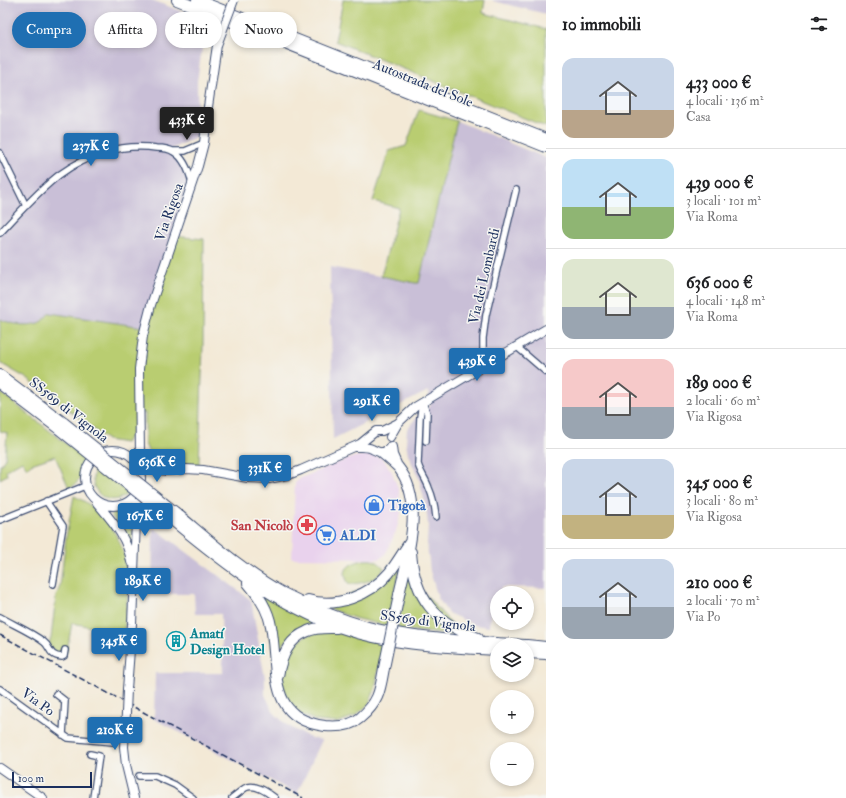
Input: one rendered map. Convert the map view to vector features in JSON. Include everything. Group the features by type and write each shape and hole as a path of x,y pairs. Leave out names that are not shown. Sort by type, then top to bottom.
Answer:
{"highway":[{"name":"Autostrada del Sole","path":"177,0 546,147"},
{"name":"Autostrada del Sole","path":"197,0 546,139"},
{"name":"SS569 di Vignola","path":"0,375 61,426 174,516 247,570 281,592 331,614 369,627 412,635 488,642"},
{"name":"SS569 di Vignola","path":"0,384 61,426"},
{"path":"242,575 257,593 266,608 271,626 274,664 280,694 286,706 298,717 312,724 337,727 358,720 374,705 380,690 413,522 411,501 405,480 392,455 390,442"},
{"path":"377,451 397,466"},
{"name":"SS569 di Vignola","path":"174,516 209,551 242,575 285,602 342,628 374,636 419,644 490,649"},
{"path":"281,592 314,602 332,603 355,597 375,586 389,573 410,542"},
{"path":"410,542 411,557 419,590 436,615 457,630 488,642"},
{"path":"278,680 280,665 289,645 298,637 306,632 324,628 342,628"},
{"name":"SS569 di Vignola","path":"534,646 546,647"},
{"path":"534,653 546,654"}],"main road":[{"name":"Via Rigosa","path":"139,466 139,369 144,336 151,305 193,183 204,143 217,45 234,0"},
{"path":"141,482 154,473 186,469 204,470 248,478 269,479 296,472 354,447 376,432 382,431 398,423 422,403 546,329"},
{"path":"354,447 377,451 388,450 398,423"},
{"path":"382,431 388,434 390,442"},
{"path":"125,452 133,446 139,435"},
{"path":"371,436 369,442 377,451"},
{"path":"134,578 130,556 124,538 89,494 86,486 85,472 90,462 94,457 110,450 125,452 134,459 139,466 142,477 137,494 134,578 132,624 124,747 126,765 134,798"},
{"path":"139,466 166,471"},
{"path":"95,500 104,505 115,507 128,503 137,494"},
{"path":"0,768 43,798"}],"street":[{"path":"0,233 35,196 59,175 83,160 129,147 144,146 173,151 185,151 193,149 204,143"},
{"path":"173,151 181,158 193,183"},
{"path":"0,153 26,206"},
{"name":"Via dei Lombardi","path":"482,367 483,338 486,315 516,190"},
{"path":"517,347 546,372"},
{"path":"422,403 418,464 420,471 429,487 436,517"},
{"path":"422,403 427,413 426,441"},
{"path":"0,520 86,486"},
{"path":"46,502 63,526 52,584"},
{"path":"0,617 46,643 50,651 56,656 64,656 65,650"},
{"name":"Via Po","path":"0,689 68,738 113,742"},
{"name":"Via Po","path":"56,694 66,701 63,735"},
{"path":"90,754 99,756 93,798"},
{"path":"138,776 155,776 175,785 193,798"},
{"path":"232,798 245,788 255,787 264,790 275,798"},
{"path":"255,787 266,798"}],"shaded area":[{"path":"0,0 152,0 183,12 165,12 165,48 202,48 197,81 198,136 171,149 185,164 189,180 143,327 50,313 38,323 25,325 12,324 0,319"},
{"path":"546,0 546,14 493,1"},
{"path":"457,121 546,158 546,588 534,588 534,586 490,586 489,627 475,625 448,613 438,598 430,571 427,544 428,525 426,506 419,479 408,454 406,442 407,429 416,418 431,405 428,391 333,439 330,267 418,283"},
{"path":"364,455 373,455 383,459 392,472 399,491 401,513 396,531 385,555 379,559 292,558 295,483 301,478 337,463"},
{"path":"153,527 251,600 265,678 265,695 274,713 288,726 311,738 322,740 297,794 154,719 155,673 223,673 221,614 195,614 194,594 152,594"}],"green space":[{"path":"343,0 485,0 483,13 546,29 546,127 335,41"},
{"path":"419,110 457,121 419,283 415,283 381,276 399,208 373,201 389,151 406,146"},
{"path":"174,236 204,239 203,346 199,465 159,463 150,455 145,444 145,413 137,413 132,433 125,443 107,440 26,378 0,363 0,319 28,325 38,323 50,313 143,327"},
{"path":"0,392 87,460 79,480 73,486 69,488 55,456 31,464 27,468 22,461 6,470 7,475 0,479 0,465 5,458 7,433 0,431"},
{"path":"96,467 128,493 121,498 114,500 107,499 101,495 96,490 93,483 93,475"},
{"path":"74,496 96,509 112,528 123,551 128,576 124,634 112,633 112,631 72,623 67,651 60,655 54,652 48,645 51,638 56,596 60,586 66,537"},
{"path":"133,508 132,545 130,545 111,515 113,512"},
{"path":"364,560 375,561 380,564 384,568 382,572 378,576 364,582 349,584 346,579 346,571 350,565"},
{"path":"401,565 386,626 354,618 322,606 391,577"},
{"path":"408,568 411,578 462,636 398,629"},
{"path":"258,591 274,601 321,623 305,627 291,636 283,645 277,663"},
{"path":"320,631 334,631 383,643 375,689 369,704 355,716 337,723 317,721 299,714 287,699 281,680 283,664 292,647 305,636"}],"railway":[{"path":"0,635 303,798"}],"place":[{"name":"Tigotà","path":"374,505"},
{"name":"San Nicolò","path":"307,525"},
{"name":"ALDI","path":"326,535"},
{"name":"Amatí Design Hotel","path":"176,641"}]}
